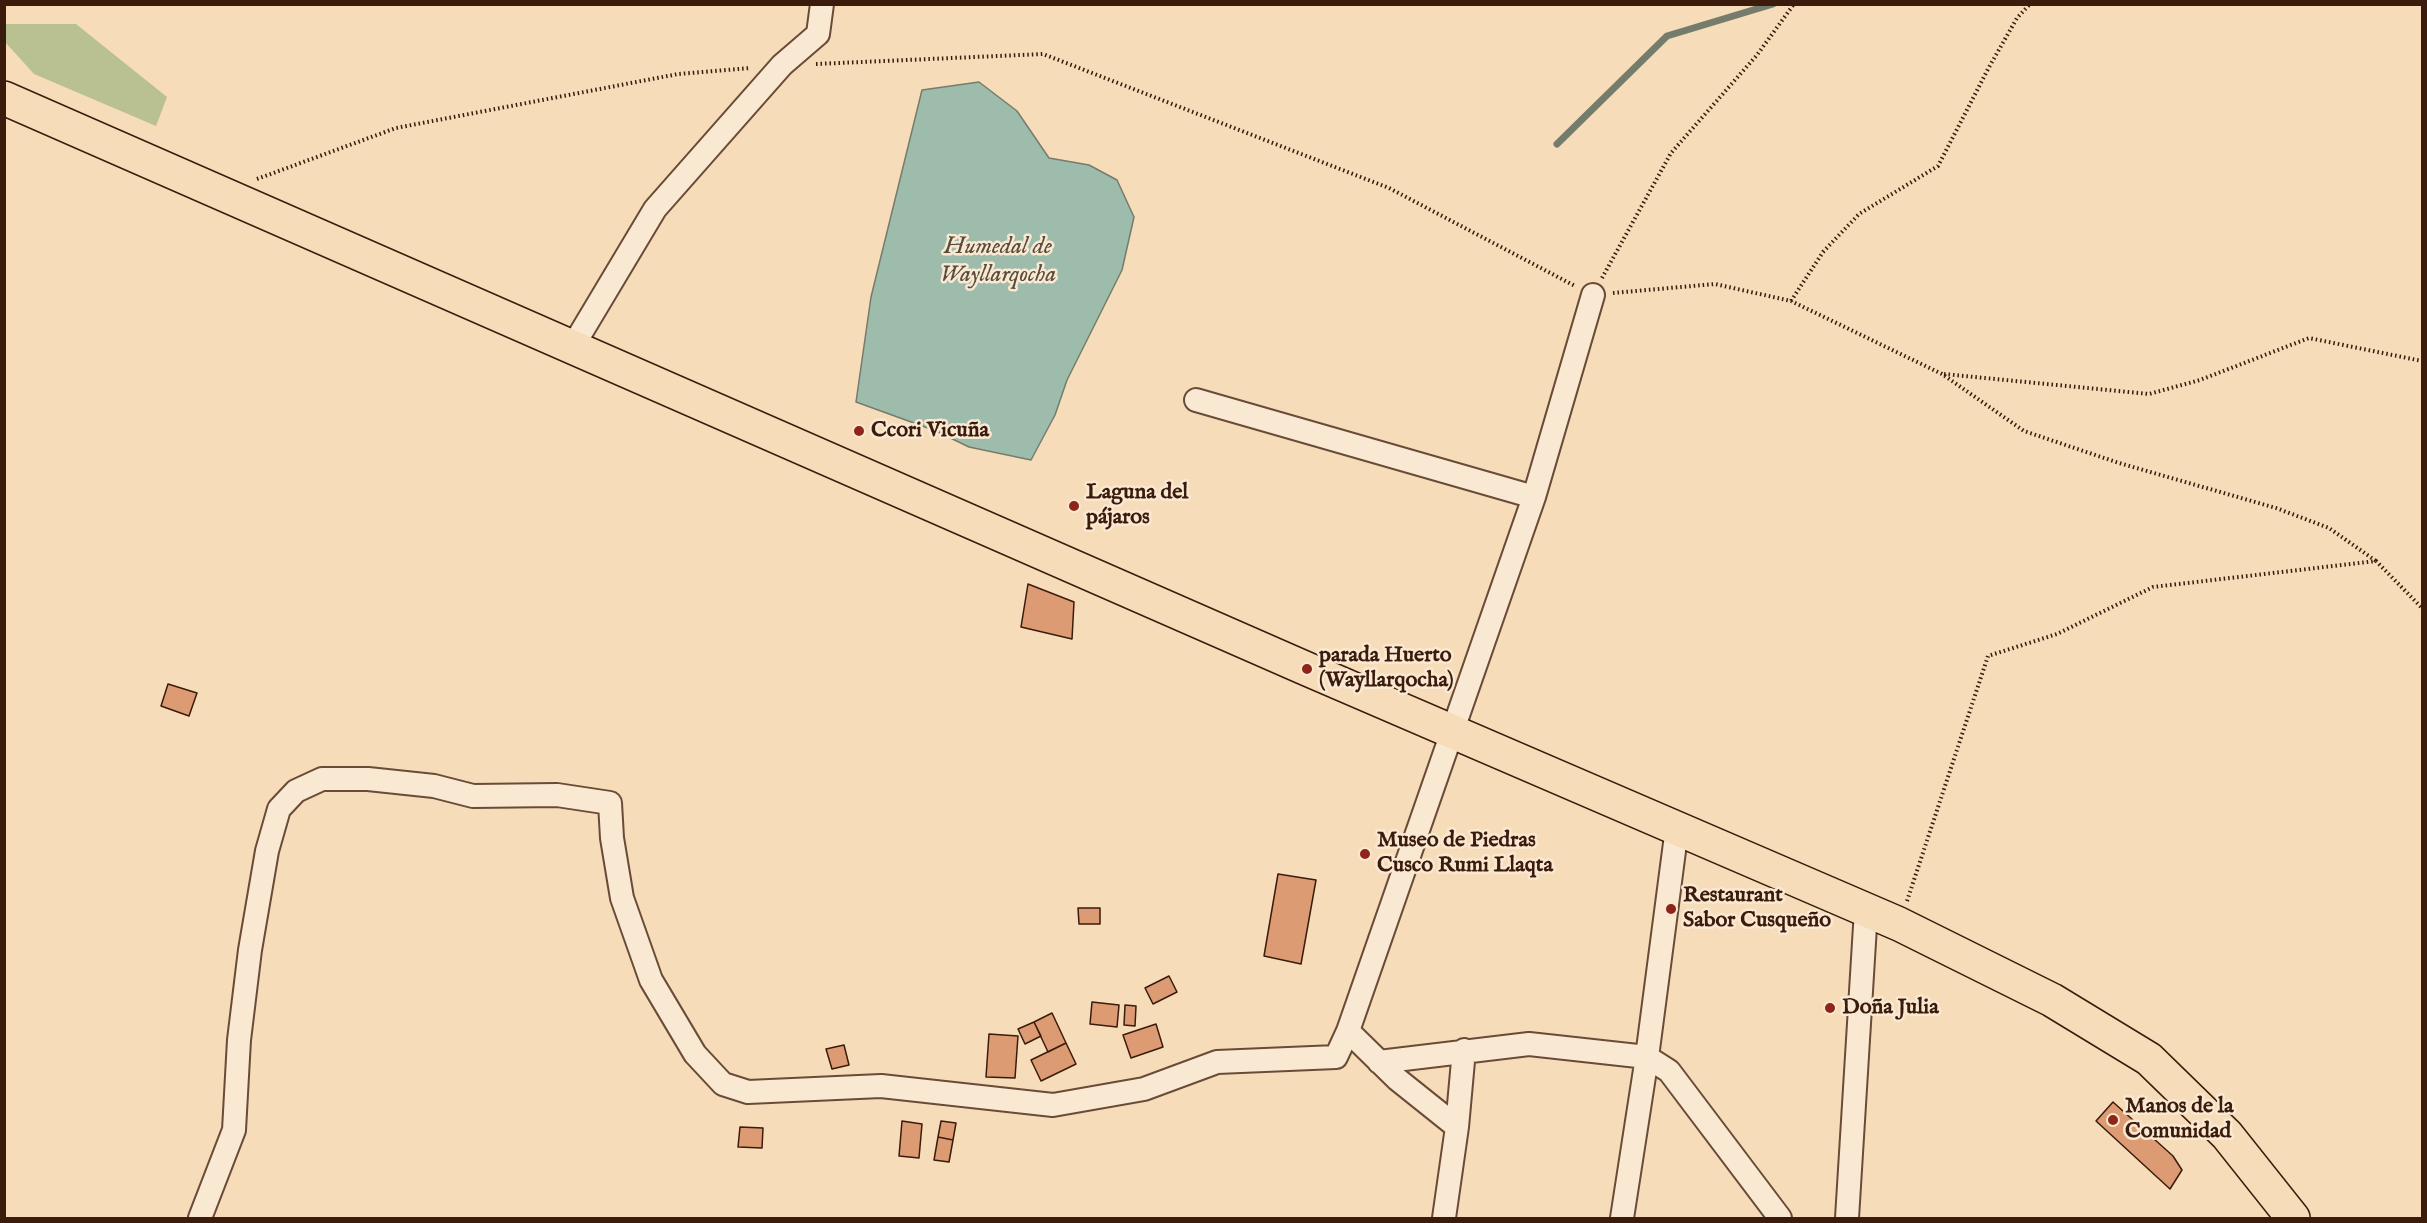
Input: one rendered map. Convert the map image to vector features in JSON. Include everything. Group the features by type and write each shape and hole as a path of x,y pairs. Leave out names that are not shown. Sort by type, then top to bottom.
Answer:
{"highway":[{"path":"4,98 1451,731 1899,924 2052,999 2149,1059 2227,1135 2293,1218"}],"street":[{"path":"573,346 655,208 782,65 818,34 822,4"},
{"path":"200,1218 234,1130 239,1040 248,961 267,850 279,809 296,791 322,779 368,779 434,786 474,796 557,795 610,803 612,838 622,898 651,980 695,1054 723,1084 748,1092 881,1086 1053,1106 1144,1089 1217,1062 1336,1057 1348,1031 1534,497 1593,295"},
{"path":"1197,400 1534,497"},
{"path":"1622,1218 1647,1057 1677,828"},
{"path":"1847,1218 1866,910"},
{"path":"1348,1031 1379,1062 1457,1127"},
{"path":"1379,1062 1529,1044 1647,1057 1669,1071 1780,1218"},
{"path":"1444,1218 1457,1127 1464,1050"}],"path":[{"path":"1593,295 1671,153 1757,55 1794,4"},
{"path":"1791,302 1823,252 1859,214 1938,166 1988,69 2017,18 2030,4"},
{"path":"220,193 396,128 678,74 782,65 1043,54 1389,188 1593,295 1715,284 1791,302 1942,374 2024,430 2119,463 2276,508 2329,528 2376,561 2422,608"},
{"path":"1942,374 2149,394 2200,380 2309,338 2422,361"},
{"path":"1899,924 1988,656 2057,634 2153,587 2376,561"}],"green space":[{"path":"5,24 76,24 167,97 156,126 34,74 5,42"}],"water":[{"name":"Humedal de Wayllarqocha","path":"979,82 1017,111 1049,158 1089,165 1117,180 1134,217 1122,270 1067,380 1055,415 1031,460 969,447 936,431 856,402 871,297 922,90"}],"building":[{"path":"1028,584 1074,602 1072,639 1021,627"},
{"path":"168,684 197,693 189,716 161,706"},
{"path":"1278,874 1316,880 1301,964 1264,956"},
{"path":"1078,908 1100,908 1100,924 1079,924"},
{"path":"1169,976 1177,992 1153,1004 1145,988"},
{"path":"1092,1002 1119,1005 1117,1027 1090,1024"},
{"path":"1125,1005 1136,1006 1135,1026 1124,1025"},
{"path":"1052,1013 1066,1043 1048,1052 1034,1022"},
{"path":"1034,1022 1041,1036 1025,1044 1018,1029"},
{"path":"1156,1024 1163,1047 1131,1058 1123,1035"},
{"path":"989,1034 1018,1036 1015,1078 986,1077"},
{"path":"1066,1043 1076,1064 1041,1081 1031,1060"},
{"path":"844,1045 849,1065 832,1069 826,1049"},
{"path":"2113,1102 2173,1156 2182,1170 2170,1189 2096,1121"},
{"path":"902,1121 922,1124 919,1158 899,1156"},
{"path":"941,1121 956,1123 953,1140 938,1137"},
{"path":"740,1127 763,1128 762,1148 738,1147"},
{"path":"938,1137 953,1140 949,1162 934,1160"}],"waterway":[{"path":"1557,144 1667,36 1773,4"}],"place":[{"name":"Ccori Vicuña","path":"859,431"},
{"name":"Laguna del pájaros","path":"1074,506"},
{"name":"parada Huerto (Wayllarqocha)","path":"1307,669"},
{"name":"Museo de Piedras Cusco Rumi Llaqta","path":"1365,854"},
{"name":"Restaurant Sabor Cusqueño","path":"1671,909"},
{"name":"Doña Julia","path":"1830,1008"},
{"name":"Manos de la Comunidad","path":"2113,1120"}]}
